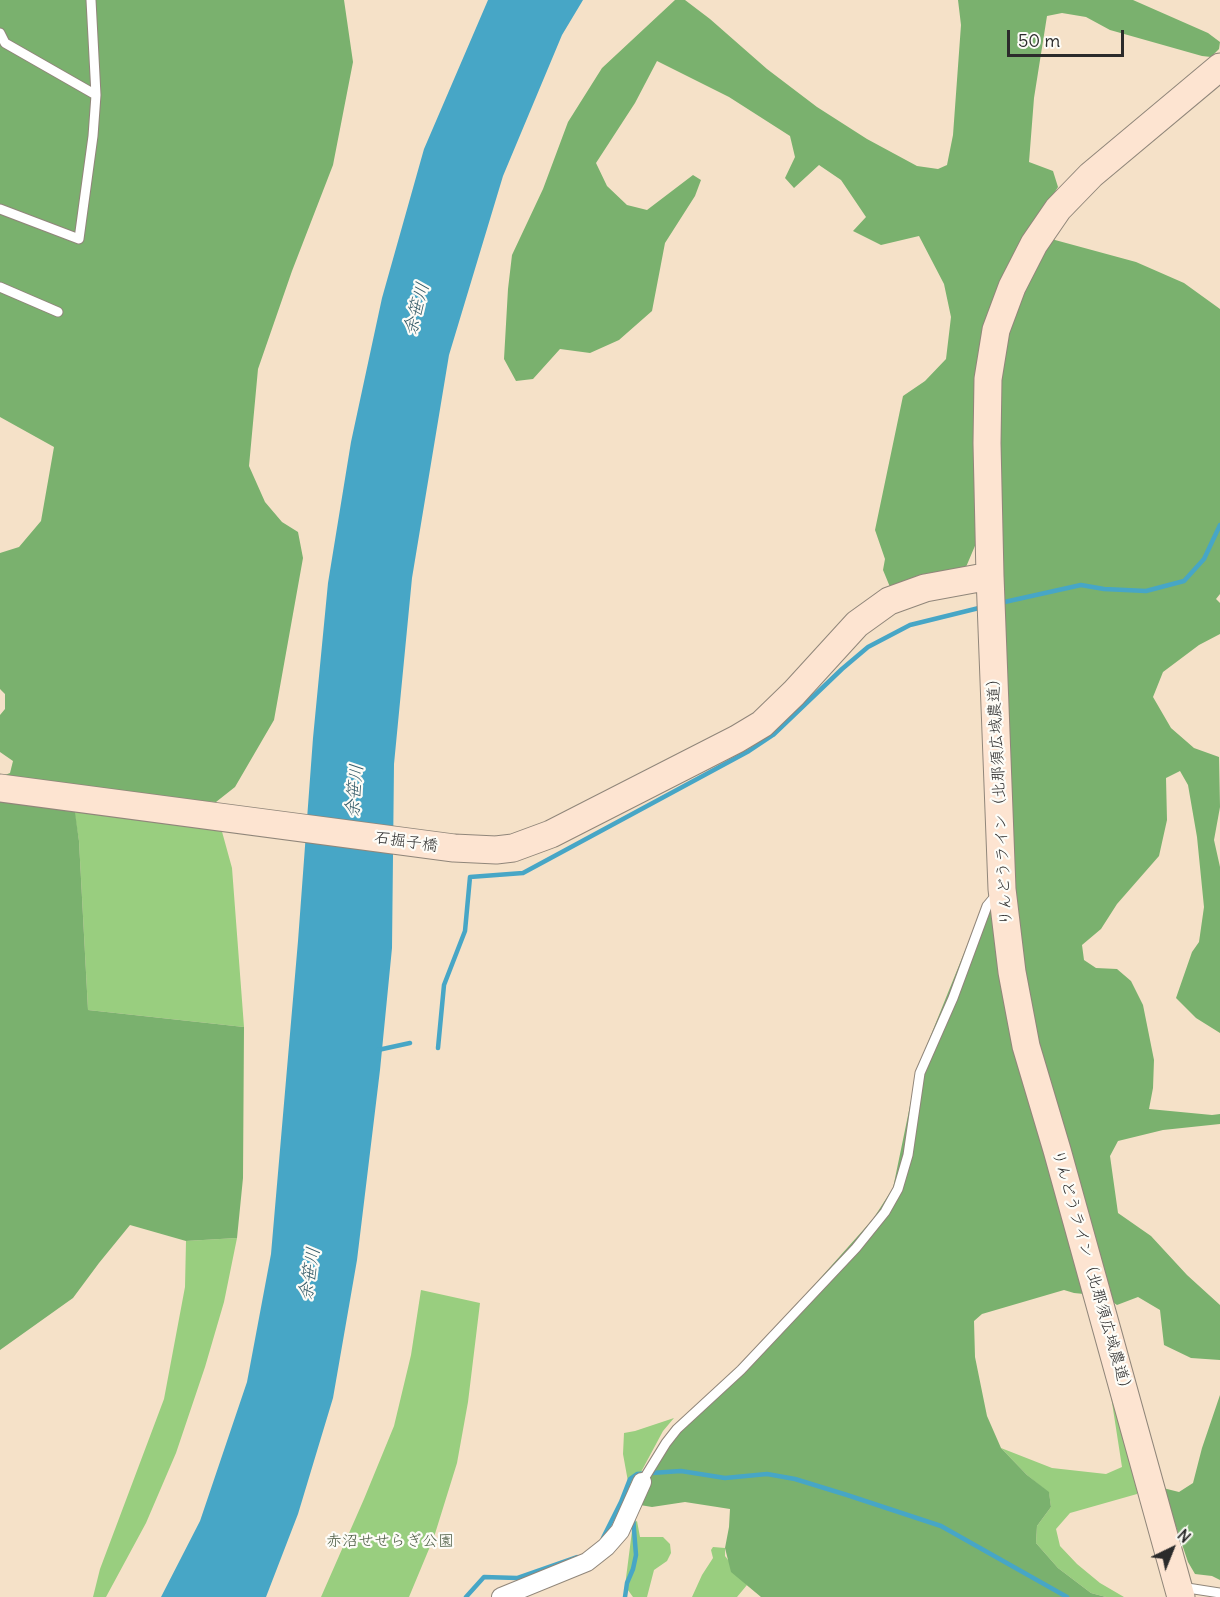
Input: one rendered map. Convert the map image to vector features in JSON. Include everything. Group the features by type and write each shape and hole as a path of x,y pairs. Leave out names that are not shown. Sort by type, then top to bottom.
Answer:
{"street":[{"name":"りんどうライン（北那須広域農道）","path":"1179,1592 1058,1150 1026,1046 1012,972 1002,889 990,576 988,378 996,330 1012,287 1035,244 1058,209 1091,175 1220,67"},
{"name":"石掘子橋","path":"0,788 454,848 496,850 513,848 551,834 762,724 794,693 857,624 889,601 925,588 990,576"},
{"path":"501,1597 587,1562 606,1547 620,1531 642,1482"}],"lane":[{"path":"0,209 79,238 93,136 96,95 91,0"},
{"path":"0,33 5,43 96,95"},
{"path":"0,52 5,43"},
{"path":"0,287 58,312"},
{"path":"642,1482 677,1429 741,1370 856,1248 885,1212 898,1189 908,1155 920,1073 953,998 987,906 1002,889"},
{"path":"1179,1592 1220,1593"}],"green space":[{"path":"0,0 344,0 353,62 333,165 292,271 258,369 249,466 265,502 282,522 298,532 303,558 274,720 235,787 216,802 123,799 72,791 79,841 88,1010 244,1027 243,1178 237,1238 186,1241 130,1225 73,1298 0,1350 0,777 10,773 13,761 0,752 0,715 5,709 5,694 0,689 0,553 19,547 41,521 54,447 0,417"},
{"path":"675,0 685,0 767,69 817,107 867,139 917,166 938,169 947,165 953,135 961,25 958,0 1133,0 1208,33 1220,42 1219,49 1211,57 1202,56 1110,30 1086,17 1062,13 1047,16 1034,98 1029,162 1053,171 1058,187 1043,211 1040,228 1055,240 1136,262 1184,283 1220,309 1220,594 1216,599 1220,603 1220,634 1199,645 1163,672 1153,697 1171,728 1194,748 1219,757 1220,807 1214,840 1220,867 1220,1033 1196,1018 1176,998 1192,952 1199,942 1204,907 1197,837 1188,785 1180,771 1166,778 1167,820 1159,856 1117,904 1101,929 1082,945 1084,960 1096,968 1117,969 1131,981 1143,1005 1154,1060 1153,1088 1149,1109 1220,1114 1220,1124 1163,1130 1118,1141 1110,1156 1118,1213 1151,1236 1187,1275 1220,1305 1220,1360 1191,1358 1164,1345 1160,1310 1138,1297 1117,1305 1104,1296 1064,1290 982,1314 974,1321 975,1357 987,1416 1001,1448 1027,1475 1049,1492 1051,1507 1037,1526 1036,1543 1058,1568 1091,1593 1106,1597 761,1597 731,1572 725,1548 730,1509 685,1502 652,1507 640,1505 652,1467 680,1432 749,1368 766,1339 873,1219 893,1188 918,1067 985,901 1005,877 980,534 966,567 890,587 883,570 885,559 875,530 903,396 925,381 946,359 951,317 944,284 919,236 881,245 853,231 866,217 841,180 819,165 794,188 785,178 795,157 790,136 729,97 657,61 635,103 596,163 607,186 627,205 647,210 693,175 701,180 695,196 665,243 652,311 619,340 590,353 560,349 533,379 516,381 504,359 512,255 543,189 568,122 602,68"},
{"path":"74,810 221,828 232,868 244,1027 88,1010 79,841"},
{"path":"237,1238 224,1302 176,1453 146,1523 106,1597 93,1597 100,1569 164,1399 185,1287 186,1241"},
{"name":"赤沼せせらぎ公園","path":"421,1290 480,1303 468,1402 457,1463 434,1537 409,1597 321,1597 394,1426 411,1355"},
{"path":"1220,1395 1220,1580 1212,1576 1195,1574 1188,1562 1163,1488 1179,1492 1193,1483"},
{"path":"1111,1396 1138,1486 1137,1494 1070,1513 1056,1529 1060,1546 1077,1564 1100,1583 1124,1597 1106,1597 1091,1593 1058,1568 1036,1543 1037,1526 1051,1507 1049,1493 1027,1475 1001,1448 1052,1468 1106,1474 1122,1467"},
{"path":"674,1418 663,1431 633,1487 629,1487 623,1454 624,1433"},
{"path":"637,1521 640,1537 663,1537 670,1544 671,1553 667,1561 654,1570 647,1597 633,1597 625,1586 633,1523"},
{"path":"713,1547 725,1548 725,1556 747,1585 737,1597 692,1597 713,1558 711,1550"}],"water":[{"name":"余笹川","path":"488,0 583,0 562,35 503,176 449,355 412,578 394,764 392,948 357,1260 333,1398 298,1514 266,1597 161,1597 200,1521 247,1382 271,1254 313,738 328,583 351,442 382,298 424,149"}],"waterway":[{"path":"1000,603 1081,585 1104,589 1146,591 1184,581 1204,559 1220,525"},
{"path":"438,1048 444,985 465,931 470,877 523,873 749,751 773,735 868,647 910,625 983,607"},
{"path":"378,1050 410,1043"},
{"path":"603,1538 630,1479 637,1474 681,1471 725,1478 767,1474 795,1479 941,1526 1067,1597"},
{"path":"625,1597 636,1555 633,1517"},
{"path":"466,1597 484,1577 517,1578 577,1557"}]}
